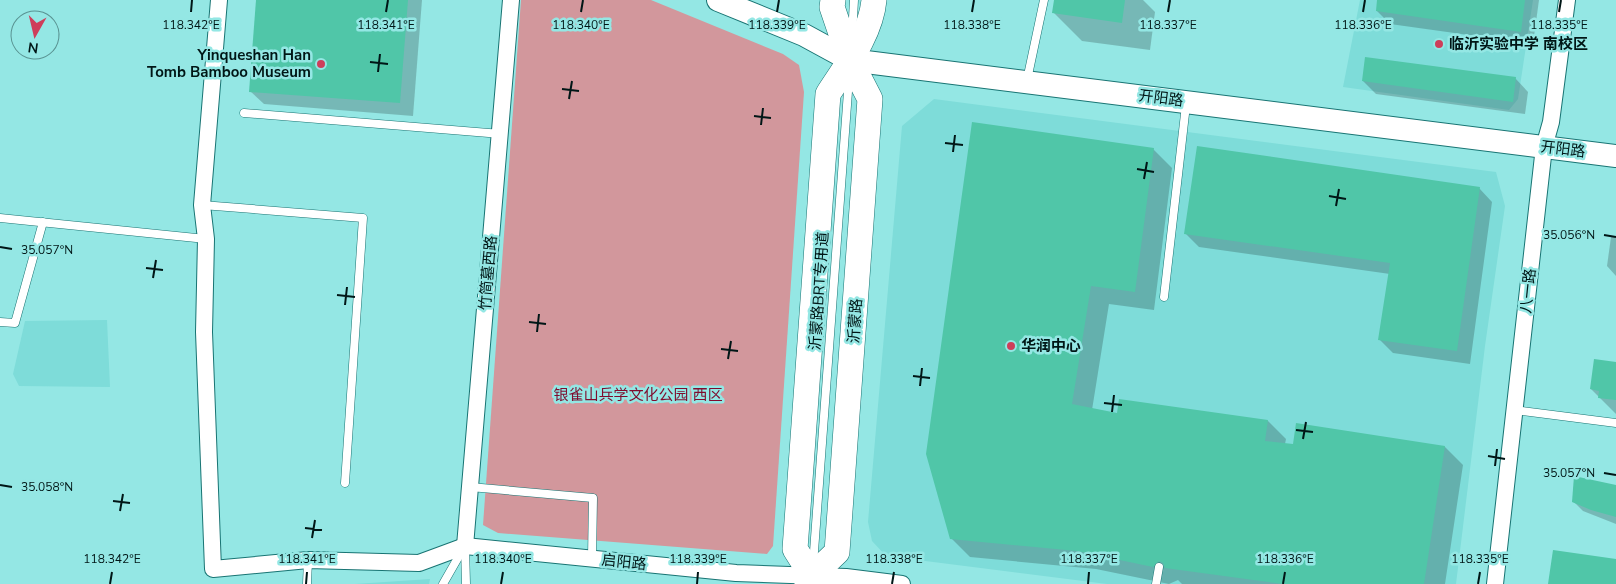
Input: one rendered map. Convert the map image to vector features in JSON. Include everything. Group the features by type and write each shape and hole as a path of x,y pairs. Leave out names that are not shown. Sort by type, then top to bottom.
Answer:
{"main road":[{"name":"沂蒙路","path":"811,582 837,552 870,99 850,60 832,7 833,0"},
{"path":"811,582 795,549 828,94 850,60 872,16 874,0"}],"street":[{"path":"220,0 202,205 206,239 204,332 213,569 308,560 420,563 465,546"},
{"name":"竹简墓西路","path":"465,546 511,0"},
{"name":"开阳路","path":"718,0 804,35 850,60 1027,80 1616,156"},
{"name":"八一路","path":"1495,584 1544,147 1551,122 1568,0"},
{"name":"启阳路","path":"465,546 811,582 846,577 902,584"}],"lane":[{"path":"850,60 854,0"},
{"path":"1027,80 1044,0"},
{"path":"1164,297 1186,101"},
{"path":"244,113 501,134"},
{"path":"202,205 363,218 345,483"},
{"path":"0,218 206,239"},
{"path":"0,322 15,324 43,222"},
{"path":"1514,410 1616,423"},
{"path":"470,487 593,498 592,558"},
{"path":"443,584 465,546"},
{"path":"465,546 466,584"},
{"path":"307,584 308,560"},
{"path":"1156,584 1159,567"}],"shaded area":[{"name":"临沂实验中学 南校区","path":"1360,0 1533,0 1518,99 1509,110 1343,87"},
{"path":"934,99 1496,172 1505,206 1485,346 1456,584 1107,584 886,556 872,541 868,522 902,126"},
{"path":"107,320 110,387 19,386 13,374 25,321"},
{"path":"430,579 429,584 355,584"}],"green space":[{"name":"银雀山兵学文化公园 西区","path":"521,0 651,0 783,54 799,65 804,92 773,546 767,554 498,533 483,525"}],"building":[{"path":"256,0 408,0 400,103 249,92"},
{"path":"1054,0 1125,0 1122,23 1052,13"},
{"path":"1377,0 1525,0 1521,32 1376,11"},
{"path":"1365,57 1516,77 1513,102 1362,81"},
{"name":"华润中心","path":"972,122 1154,148 1135,292 1091,286 1072,404 1117,413 1119,399 1268,420 1265,441 1293,444 1296,423 1445,446 1424,584 1283,584 1165,568 1163,563 1159,561 1153,567 1077,551 950,539 926,454"},
{"path":"1197,146 1480,187 1457,351 1378,340 1390,263 1184,234"},
{"path":"1594,359 1616,362 1616,400 1598,398 1599,391 1590,389"},
{"path":"1574,476 1616,485 1616,517 1572,502"},
{"path":"1553,550 1616,559 1616,584 1548,584"}],"place":[{"name":"临沂实验中学 南校区","path":"1439,44"},
{"name":"Yinqueshan Han Tomb Bamboo Museum","path":"321,64"},
{"name":"华润中心","path":"1011,346"}]}
